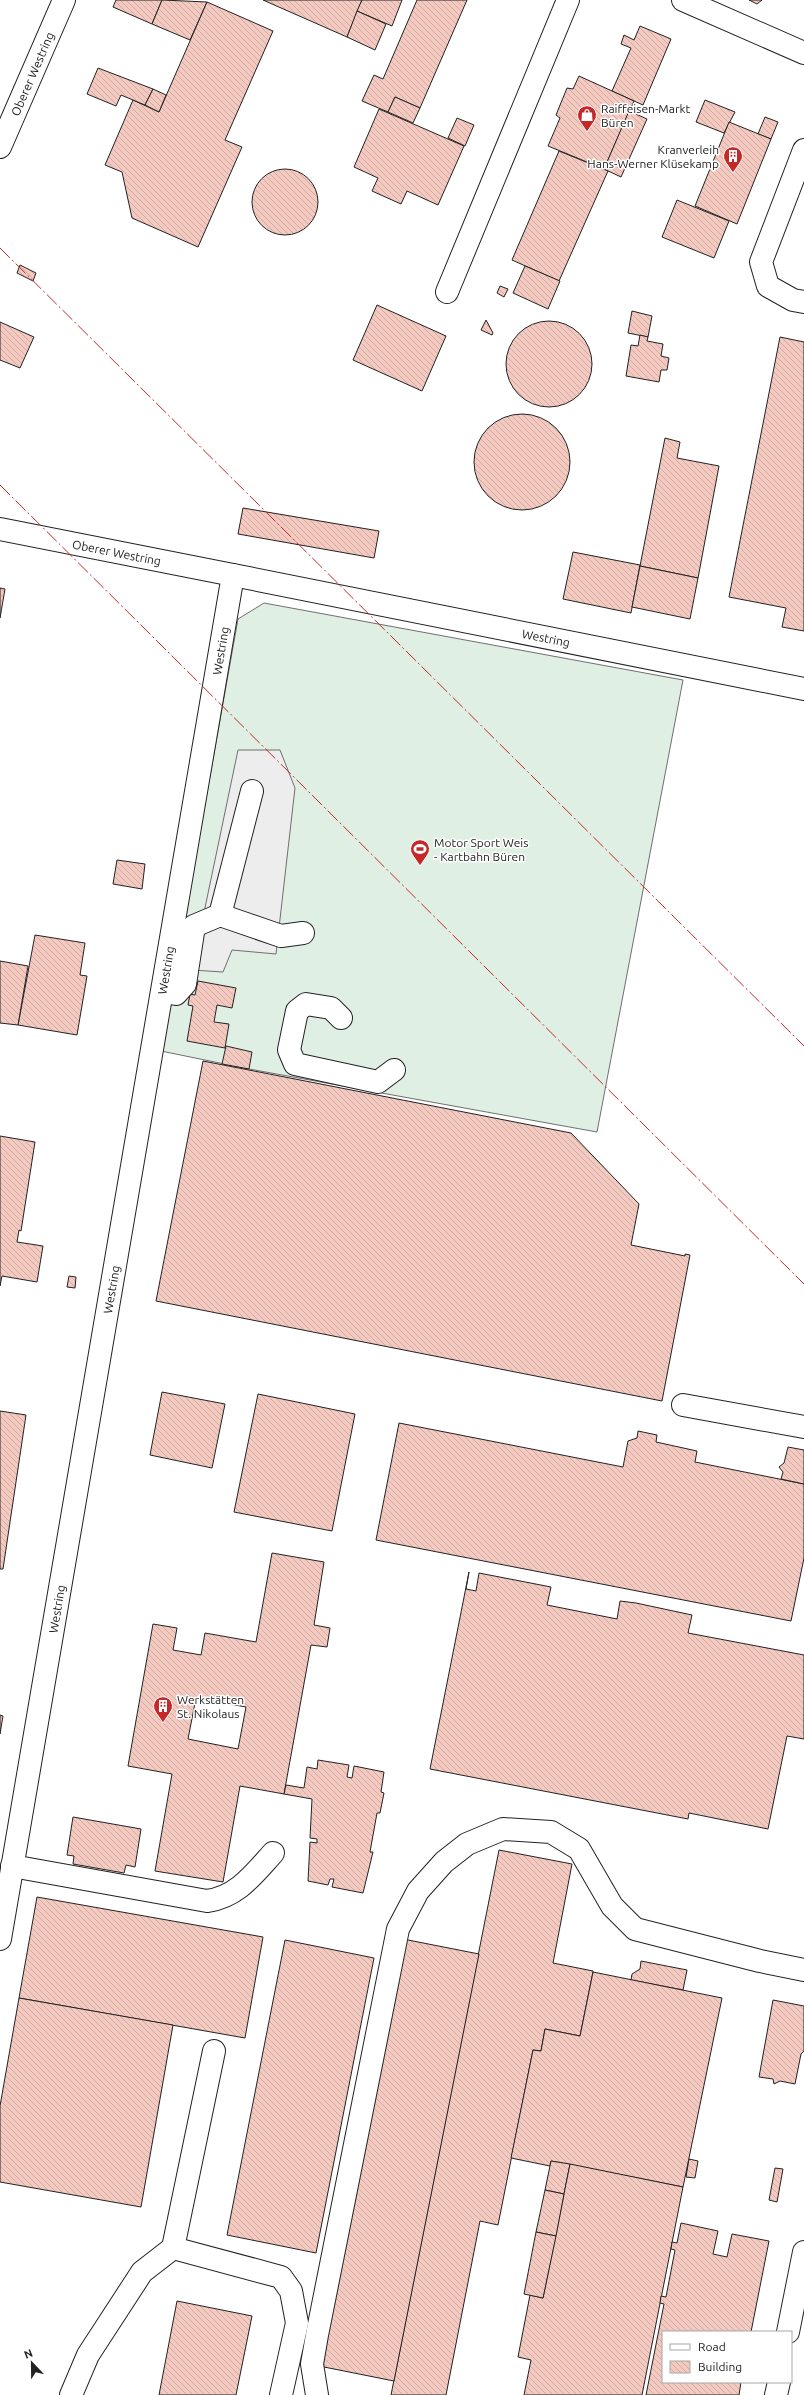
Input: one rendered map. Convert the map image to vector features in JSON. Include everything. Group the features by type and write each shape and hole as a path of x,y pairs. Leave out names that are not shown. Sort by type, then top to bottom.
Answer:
{"street":[{"name":"Oberer Westring","path":"0,147 64,0"},
{"path":"447,292 568,0"},
{"path":"683,0 804,53"},
{"path":"804,150 761,262 768,286 793,300 804,302"},
{"name":"Oberer Westring","path":"0,529 233,575"},
{"name":"Westring","path":"0,1939 163,992 233,575 804,689"},
{"path":"220,915 252,791"},
{"path":"163,992 176,994 184,984 194,926 220,915 281,936 303,933"},
{"path":"341,1018 331,1008 306,1004 297,1011 289,1050 295,1064 378,1082 394,1070"},
{"path":"683,1405 804,1427"},
{"path":"317,2395 312,2364 317,2335 398,1929 418,1891 444,1862 467,1844 504,1829 551,1832 579,1849 612,1906 635,1928 760,1961 804,1970"},
{"path":"12,1866 207,1901 229,1895 239,1889 273,1853"},
{"path":"71,2395 88,2355 142,2272 173,2248 214,2051"},
{"path":"173,2248 281,2277 291,2291 297,2323 281,2395"},
{"path":"788,2331 799,2305 804,2252"},
{"path":"776,2395 779,2383"}],"green space":[{"name":"Motor Sport Weis - Kartbahn Büren","path":"264,603 683,680 597,1132 249,1069 161,1051 238,619"}],"shaded area":[{"path":"238,750 280,750 295,788 276,954 232,950 223,972 192,970"}],"building":[{"path":"116,0 162,0 152,24 113,7"},
{"path":"162,0 207,2 190,40 152,24"},
{"path":"263,0 362,0 347,37"},
{"path":"362,0 402,0 392,26 357,11"},
{"path":"417,0 467,0 420,108 395,97 388,112 362,101 374,75 383,79"},
{"path":"749,0 762,0 757,4"},
{"path":"207,2 273,31 225,140 242,147 198,247 132,218 122,172 105,165 133,100 159,112"},
{"path":"357,11 386,24 375,50 347,37"},
{"path":"640,26 671,39 643,105 612,91 631,48 621,44 624,35 634,40"},
{"path":"98,68 153,89 145,105 121,95 116,106 87,94"},
{"name":"Raiffeisen-Markt Büren","path":"579,76 634,101 604,169 548,146 560,118 556,115 567,88 573,89"},
{"path":"153,89 166,95 159,112 145,105"},
{"path":"395,97 420,108 413,123 388,112"},
{"path":"705,100 735,112 724,133 696,122"},
{"path":"379,109 464,146 438,205 407,191 401,204 372,191 378,178 354,167"},
{"path":"629,111 647,119 621,177 604,169"},
{"path":"765,117 778,122 771,139 758,134"},
{"path":"457,118 474,125 465,146 448,138"},
{"name":"Kranverleih Hans-Werner Klüsekamp","path":"729,122 771,139 737,224 695,206"},
{"path":"559,151 608,171 559,281 512,260"},
{"path":"285,169 298,171 313,184 316,189 318,202 316,215 303,230 298,233 285,235 272,233 257,220 254,215 252,202 254,189 267,174 272,171"},
{"path":"677,200 729,221 714,258 662,237"},
{"path":"20,265 36,273 33,281 17,273"},
{"path":"525,266 560,281 548,309 513,293"},
{"path":"500,286 508,289 504,297 497,293"},
{"path":"377,305 446,336 422,391 353,360"},
{"path":"632,311 652,316 648,337 628,333"},
{"path":"486,320 493,333 492,335 481,330"},
{"path":"549,321 565,325 579,334 588,348 592,364 588,380 579,394 565,403 549,407 533,403 519,394 510,380 506,364 510,348 519,334 533,325"},
{"path":"0,322 34,337 20,368 0,360"},
{"path":"640,335 648,337 647,341 663,344 661,356 669,358 667,370 661,370 659,382 626,376 631,345 638,346"},
{"path":"780,337 804,342 804,631 782,627 786,608 729,597"},
{"path":"522,414 540,418 549,422 556,428 562,435 566,444 570,462 566,480 562,489 556,496 549,502 540,506 522,510 504,506 495,502 488,496 482,489 478,480 474,462 478,444 482,435 488,428 495,422 504,418"},
{"path":"665,438 680,442 677,458 719,466 698,578 640,566"},
{"path":"243,508 379,531 374,558 238,534"},
{"path":"573,552 640,565 631,613 563,599"},
{"path":"640,566 698,578 690,619 632,607"},
{"path":"0,588 5,589 0,618"},
{"path":"117,860 145,864 142,889 113,884"},
{"path":"35,935 85,943 80,975 87,976 77,1035 18,1025"},
{"path":"0,961 28,966 18,1025 0,1023"},
{"path":"198,981 236,988 232,1008 217,1005 214,1022 229,1024 225,1048 187,1041 193,1006 188,1005 190,994 195,995"},
{"path":"226,1046 252,1052 249,1069 222,1064"},
{"path":"203,1061 571,1133 639,1204 631,1245 685,1256 685,1254 690,1255 662,1401 156,1301"},
{"path":"0,1136 35,1142 21,1231 19,1230 17,1242 43,1246 37,1282 2,1276 0,1286"},
{"path":"69,1276 76,1277 75,1288 67,1287"},
{"path":"162,1392 225,1404 212,1468 150,1455"},
{"path":"258,1394 355,1414 332,1531 234,1512"},
{"path":"0,1411 26,1415 3,1569 0,1569"},
{"path":"399,1423 623,1467 628,1441 637,1438 638,1431 657,1435 656,1442 697,1451 695,1462 804,1484 804,1558 791,1621 376,1540"},
{"path":"788,1447 804,1450 804,1484 781,1479 783,1472 779,1467 784,1463"},
{"name":"Werkstätten St. Nikolaus","path":"272,1553 324,1562 314,1625 330,1628 327,1647 311,1645 284,1794 240,1786 223,1882 155,1871 172,1774 128,1766 153,1624 177,1628 173,1650 201,1655 205,1633 256,1642","holes":["196,1698 246,1707 238,1749 188,1739"]},
{"path":"469,1572 466,1589 476,1591 479,1573 551,1587 547,1605 617,1619 620,1601 636,1603 692,1615 688,1633 804,1655 804,1739 787,1736 768,1829 689,1813 688,1819 430,1769"},
{"path":"0,1715 3,1716 0,1734"},
{"path":"318,1760 349,1765 347,1777 352,1778 354,1766 384,1772 381,1792 384,1793 380,1813 377,1813 370,1852 373,1852 363,1893 332,1887 334,1879 330,1879 328,1885 308,1881 310,1842 317,1843 317,1839 310,1838 312,1799 284,1794 286,1785 304,1788 307,1767 317,1769"},
{"path":"73,1817 141,1829 135,1867 126,1865 124,1873 73,1864 74,1856 67,1855"},
{"path":"499,1850 572,1864 553,1963 593,1972 580,2036 545,2029 541,2051 533,2050 498,2225 480,2221 446,2395 391,2395"},
{"path":"37,1897 263,1937 245,2038 19,1998"},
{"path":"403,1939 479,1954 394,2381 319,2366"},
{"path":"285,1940 374,1958 316,2253 227,2235"},
{"path":"641,1961 687,1970 683,1990 631,1980 632,1974 640,1969"},
{"path":"593,1972 722,1998 683,2187 551,2161 550,2166 511,2158 533,2050 541,2051 545,2029 580,2036"},
{"path":"19,1998 173,2025 141,2207 0,2182 0,2106"},
{"path":"773,2000 804,2006 804,2051 801,2054 795,2084 780,2081 774,2084 773,2079 759,2077"},
{"path":"689,2159 698,2161 695,2178 686,2177"},
{"path":"551,2161 570,2164 564,2194 545,2190"},
{"path":"570,2164 683,2187 642,2395 524,2395 531,2360 518,2357 530,2295 543,2298"},
{"path":"775,2168 783,2169 777,2202 769,2200"},
{"path":"545,2190 564,2194 556,2236 536,2232"},
{"path":"681,2223 718,2231 713,2254 727,2257 732,2234 769,2241 751,2331 662,2331 662,2383 741,2383 739,2395 646,2395 664,2304 660,2303 661,2296 666,2297 675,2250 671,2249 672,2242 677,2243"},
{"path":"536,2232 556,2236 543,2298 524,2294"},
{"path":"177,2301 252,2316 236,2395 159,2395"}],"power":[{"path":"0,248 804,1046"},
{"path":"0,485 804,1284"}],"place":[{"name":"Raiffeisen-Markt Büren","path":"587,132"},
{"name":"Kranverleih Hans-Werner Klüsekamp","path":"733,173"},
{"name":"Motor Sport Weis - Kartbahn Büren","path":"420,866"},
{"name":"Werkstätten St. Nikolaus","path":"163,1723"}]}
